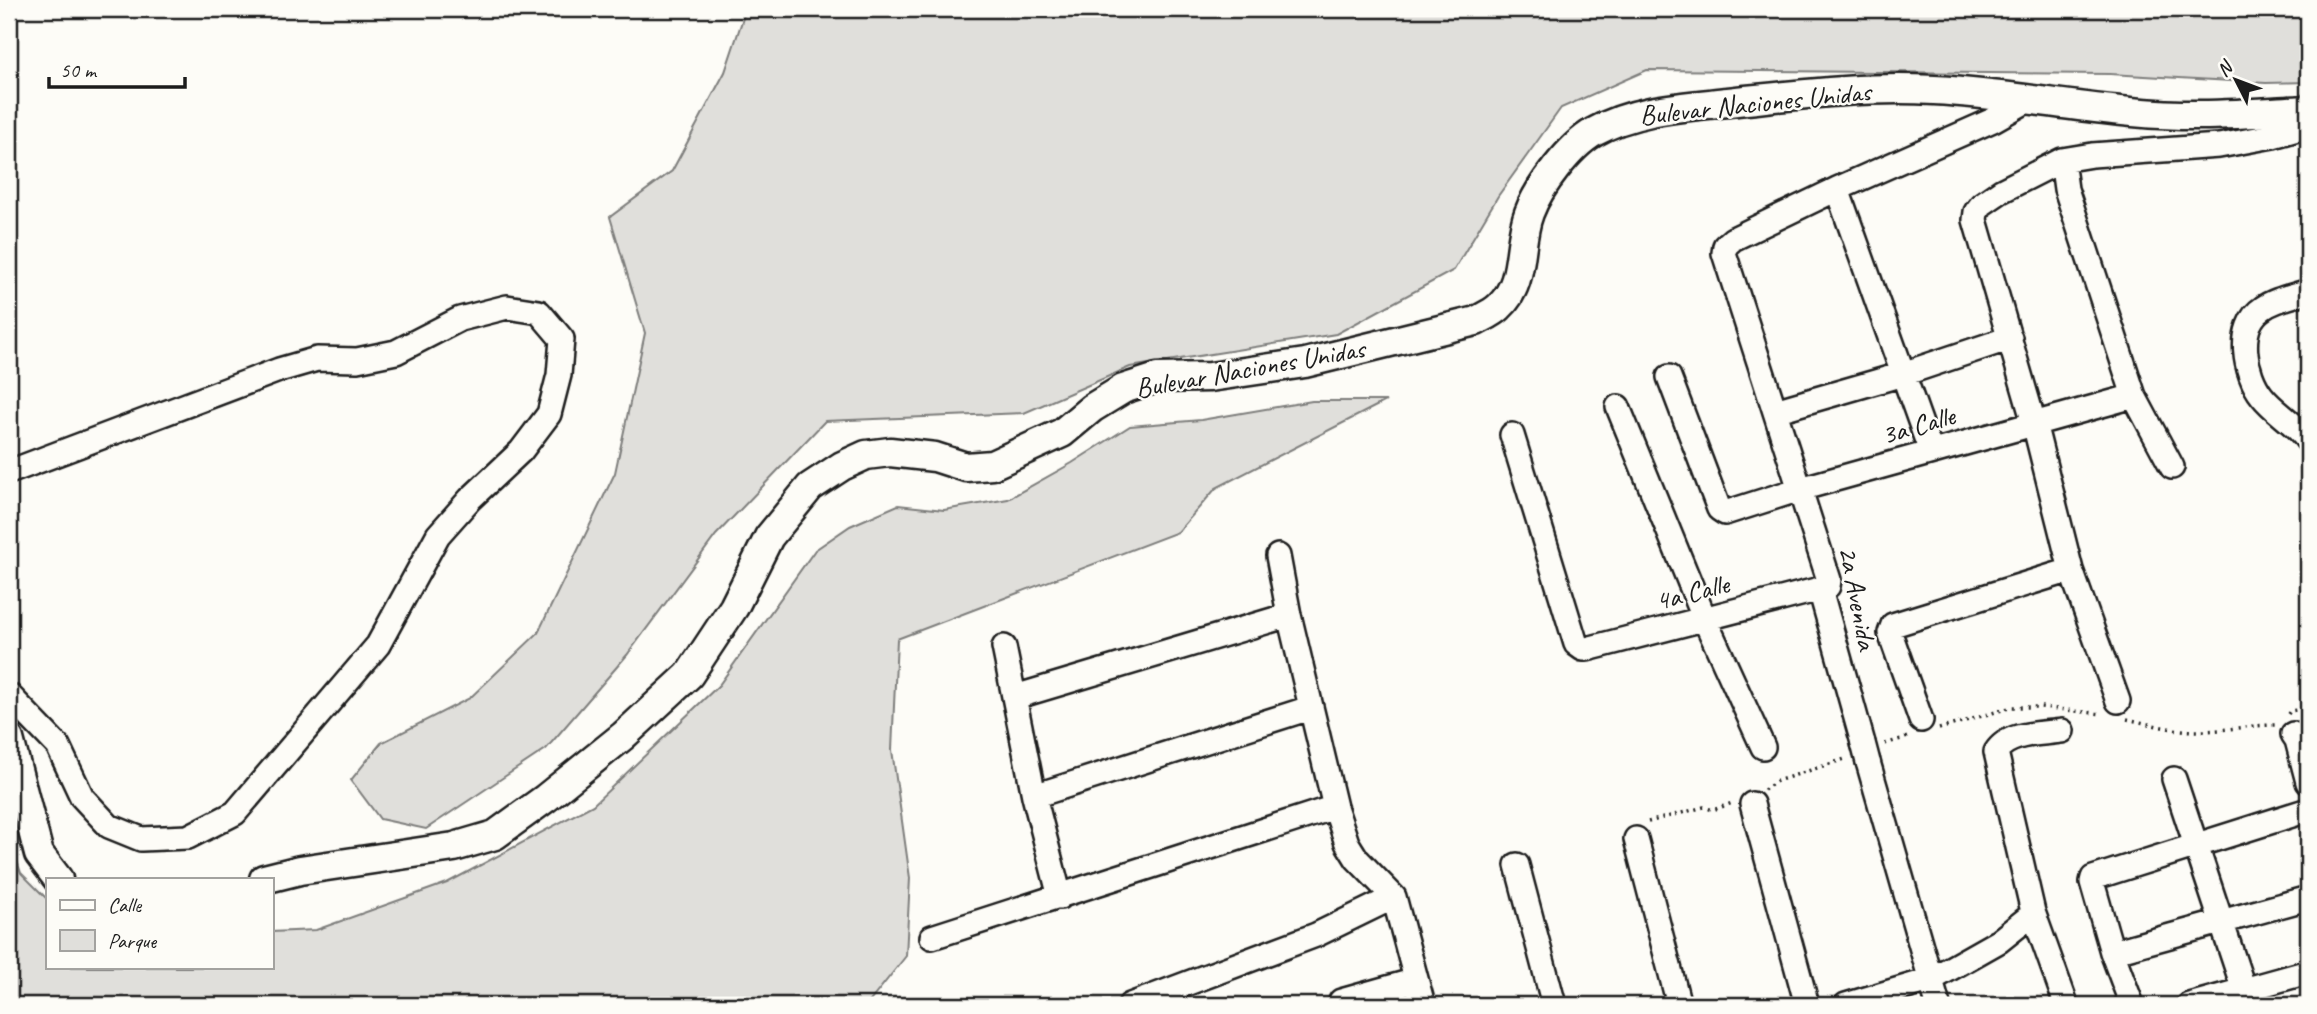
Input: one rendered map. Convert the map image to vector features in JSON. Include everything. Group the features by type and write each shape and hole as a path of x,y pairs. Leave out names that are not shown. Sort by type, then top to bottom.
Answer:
{"main road":[{"name":"Bulevar Naciones Unidas","path":"268,878 300,870 454,847 495,835 623,736 689,675 734,607 769,537 810,487 842,466 866,455 890,452 936,457 966,467 992,465 1062,433 1092,408 1123,389 1157,379 1210,377 1305,363 1476,321 1499,307 1512,290 1519,266 1524,228 1529,212 1544,186 1576,147 1592,133 1611,123 1633,115 1670,108 1885,89 1934,90 2183,115 2308,110"},
{"path":"9,740 39,853 57,878"}],"street":[{"path":"1931,452 1837,189 1993,120 2030,99"},
{"path":"2115,711 2071,570 2034,424 1975,220 1976,212 1982,204 2001,191 2062,160 2092,155 2219,146 2308,126"},
{"path":"2062,160 2066,189 2134,396 2172,467"},
{"name":"2a Avenida","path":"1837,189 1733,239 1725,246 1724,260 1829,580 1828,586 1820,589 1938,1005"},
{"path":"2308,291 2263,307 2250,324 2245,349 2250,374 2263,399 2296,426 2308,441"},
{"path":"9,472 279,370 317,359 357,360 396,352 460,319 507,307 539,312 562,340 559,374 549,414 521,451 470,499 438,535 378,645 235,813 188,837 141,839 109,826 82,797 58,746 9,695"},
{"path":"1775,411 1903,374 2010,338"},
{"name":"3a Calle","path":"1669,377 1720,511 1725,513 1800,489 2134,396"},
{"path":"1618,407 1705,620 1763,747"},
{"name":"4a Calle","path":"1512,435 1579,647 1587,649 1820,589"},
{"path":"1279,556 1289,615 1335,807 1347,843 1357,859 1394,897 1423,1005"},
{"path":"1925,728 1890,633 1893,625 2071,570"},
{"path":"1015,697 1289,615"},
{"path":"1004,647 1034,796 1060,897"},
{"path":"1034,796 1310,708"},
{"path":"2286,725 2297,740 2308,782"},
{"path":"2062,731 2021,737 2001,745 1996,752 2033,912 2065,1002"},
{"path":"2174,779 2246,997"},
{"path":"1750,799 1807,1005"},
{"path":"932,937 1335,807"},
{"path":"2132,1005 2112,952 2093,878 2308,810"},
{"path":"1638,832 1679,1005"},
{"path":"1517,865 1554,1005"},
{"path":"1130,1005 1316,935 1394,897"},
{"path":"2112,952 2308,898"},
{"path":"1846,1005 1930,980 1999,941 2033,912"},
{"path":"2189,1005 2246,997 2308,972"},
{"path":"1341,1001 1416,980"}],"path":[{"path":"1638,832 1704,807 1713,810 1750,799 1777,781 1866,752 1925,728 2012,707 2115,711 2183,730 2235,730 2248,725 2286,725 2290,711 2308,708"}],"green space":[{"path":"746,9 2308,9 2308,82 2266,83 2110,74 1647,70 1561,108 1498,196 1454,270 1336,334 1130,367 1024,413 825,421 716,535 627,655 546,749 426,829 380,819 351,780 381,743 470,698 538,633 615,473 645,333 610,217 672,171 725,72"},
{"path":"1312,401 1386,401 1216,488 1178,532 897,639 892,750 910,878 906,956 867,1005 9,1005 9,837 21,873 46,898 46,968 273,968 273,932 316,930 447,883 593,805 719,685 815,550 850,526 898,505 944,510 1008,499 1130,426 1201,420"}]}
